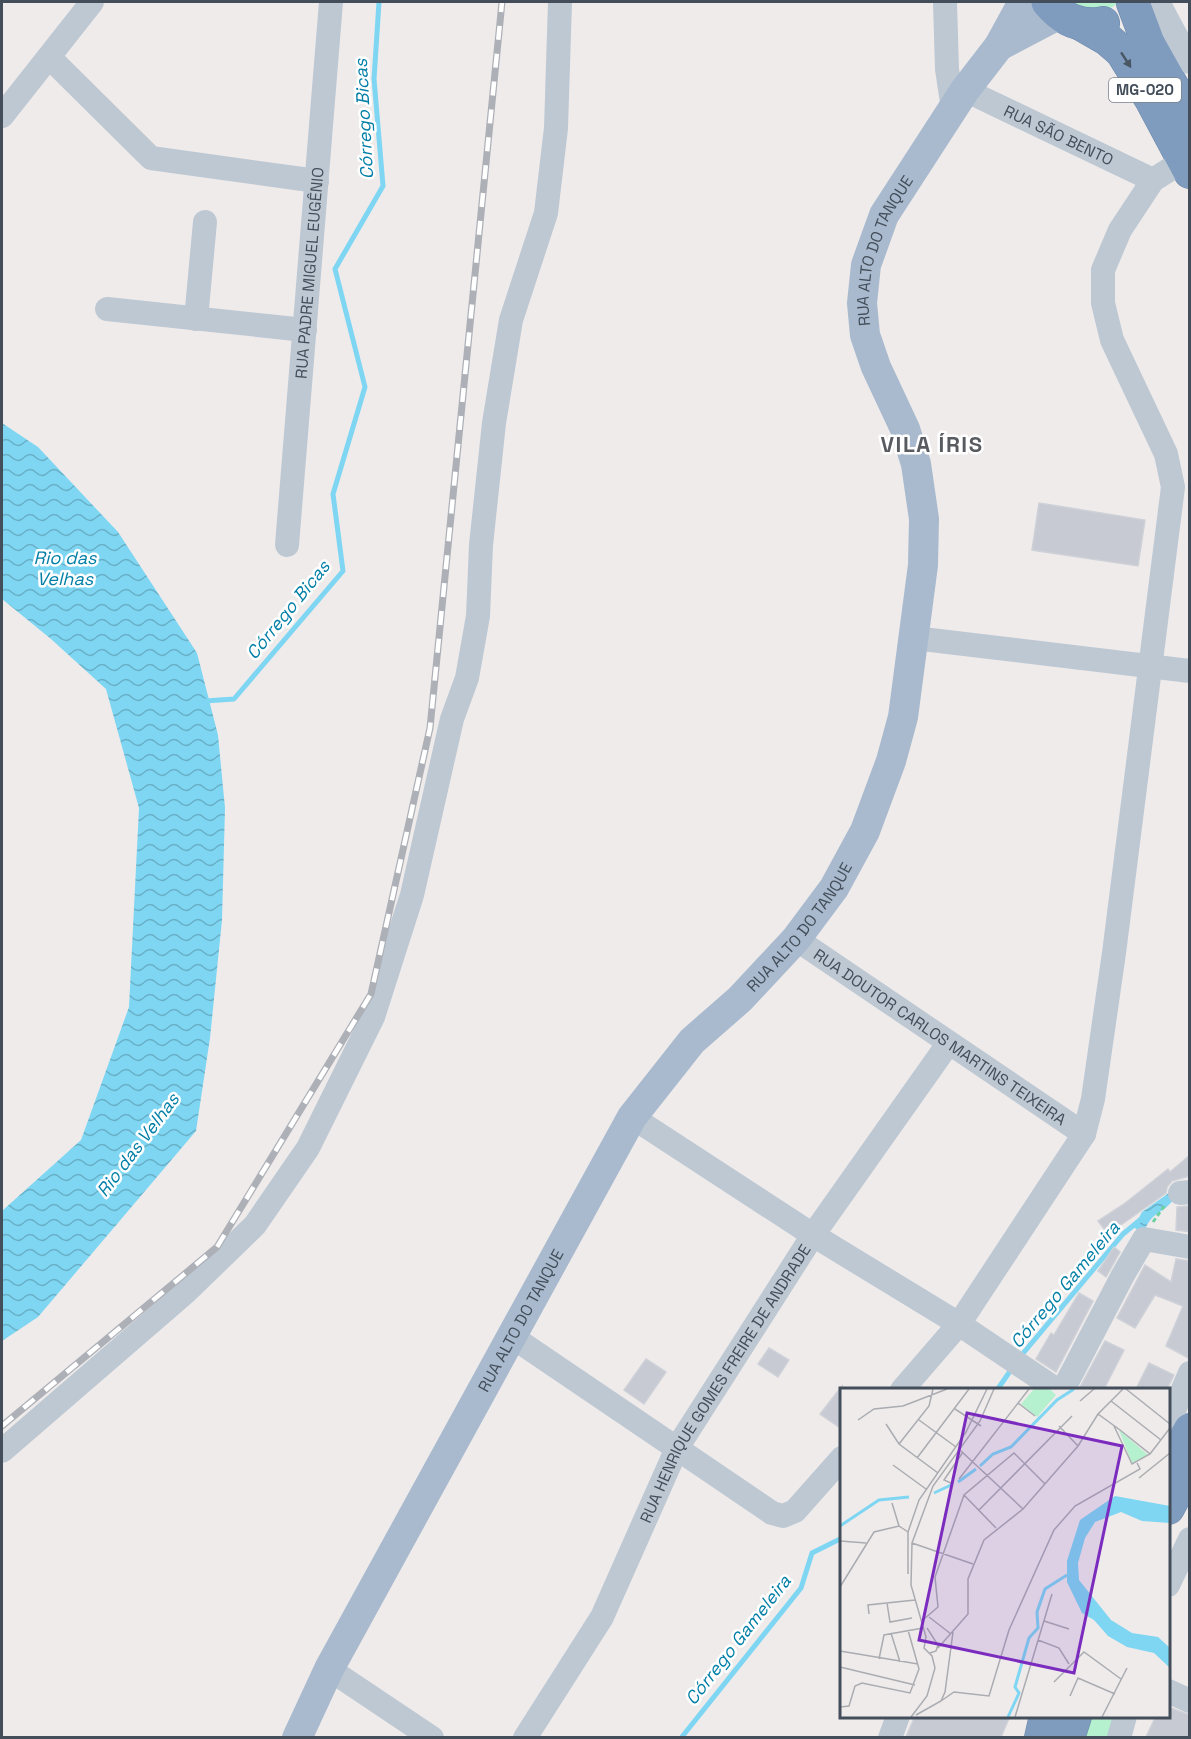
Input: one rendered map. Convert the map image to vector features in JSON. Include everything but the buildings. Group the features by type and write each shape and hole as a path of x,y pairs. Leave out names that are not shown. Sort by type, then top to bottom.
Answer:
{"highway":[{"path":"1062,14 1101,24 1119,16 1140,2"},
{"name":"MG-020","path":"1140,2 1148,43 1185,101"},
{"name":"MG-020","path":"1062,14 1107,39 1122,52 1151,99 1186,167"},
{"path":"1170,1495 1177,1448"},
{"path":"1041,1737 1046,1718"},
{"path":"1068,1737 1074,1718"}],"main road":[{"name":"RUA ALTO DO TANQUE","path":"297,1737 329,1669 632,1117 692,1041 740,999 796,939 834,888 865,831 891,761 903,717 923,565 924,519 916,464 905,429 876,367 865,335 862,303 866,265 884,215 959,100 999,46 1023,2"},
{"name":"RUA ALTO DO TANQUE","path":"999,46 1062,14"}],"street":[{"path":"2,116 92,2"},
{"name":"RUA PADRE MIGUEL EUGÊNIO","path":"287,545 331,2"},
{"path":"2,1451 186,1292 255,1225 308,1149 373,1017 412,895 452,719 469,668 478,616 481,545 494,423 509,331 546,213 556,128 560,2"},
{"path":"945,2 947,69 959,100"},
{"path":"1140,2 1160,6 1190,62"},
{"path":"49,57 151,158 317,181"},
{"name":"RUA SÃO BENTO","path":"959,100 1153,180"},
{"path":"903,1388 959,1324 1084,1134 1093,1099 1173,487 1166,454 1112,340 1103,303 1104,270 1120,230 1153,180 1186,167"},
{"path":"196,319 206,222"},
{"path":"106,309 305,330"},
{"path":"914,638 1190,671"},
{"name":"RUA DOUTOR CARLOS MARTINS TEIXEIRA","path":"796,939 1084,1134"},
{"name":"RUA HENRIQUE GOMES FREIRE DE ANDRADE","path":"525,1737 602,1617 677,1448 813,1235 948,1044"},
{"path":"632,1117 813,1235 959,1324 1055,1388"},
{"path":"1064,1388 1148,1232 1190,1247"},
{"path":"511,1336 772,1513 783,1516 795,1511 840,1460"},
{"path":"1177,1448 1190,1373"},
{"path":"1170,1581 1190,1539"},
{"path":"329,1669 432,1737"},
{"path":"1170,1692 1190,1701"},
{"path":"890,1737 897,1718"},
{"path":"1119,1737 1124,1718"}],"path":[{"path":"1148,1232 1172,1197 1185,1193"}],"green space":[{"path":"1063,2 1119,2 1105,10 1092,12"},
{"path":"1081,1718 1114,1718 1108,1737 1074,1738"}],"water":[{"name":"Rio das Velhas","path":"2,423 38,447 118,532 197,653 218,735 225,808 222,920 210,1038 196,1131 38,1317 2,1341 2,1211 81,1140 129,1007 139,808 106,689 51,639 2,599"},
{"path":"1173,1190 1176,1194 1171,1203 1139,1232 1134,1227 1142,1212"}],"waterway":[{"name":"Córrego Bicas","path":"205,701 234,699 343,571 333,494 365,387 335,269 383,186 374,79 379,2"},
{"name":"Córrego Gameleira","path":"1020,1357 1123,1234 1140,1220"},
{"name":"Córrego Gameleira","path":"998,1388 1013,1367"},
{"name":"Córrego Gameleira","path":"681,1738 801,1588 812,1553 840,1539"}],"railway":[{"path":"2,1426 217,1247 371,994 430,728 502,2"}],"district":[{"name":"VILA ÍRIS","path":"932,444"}]}
